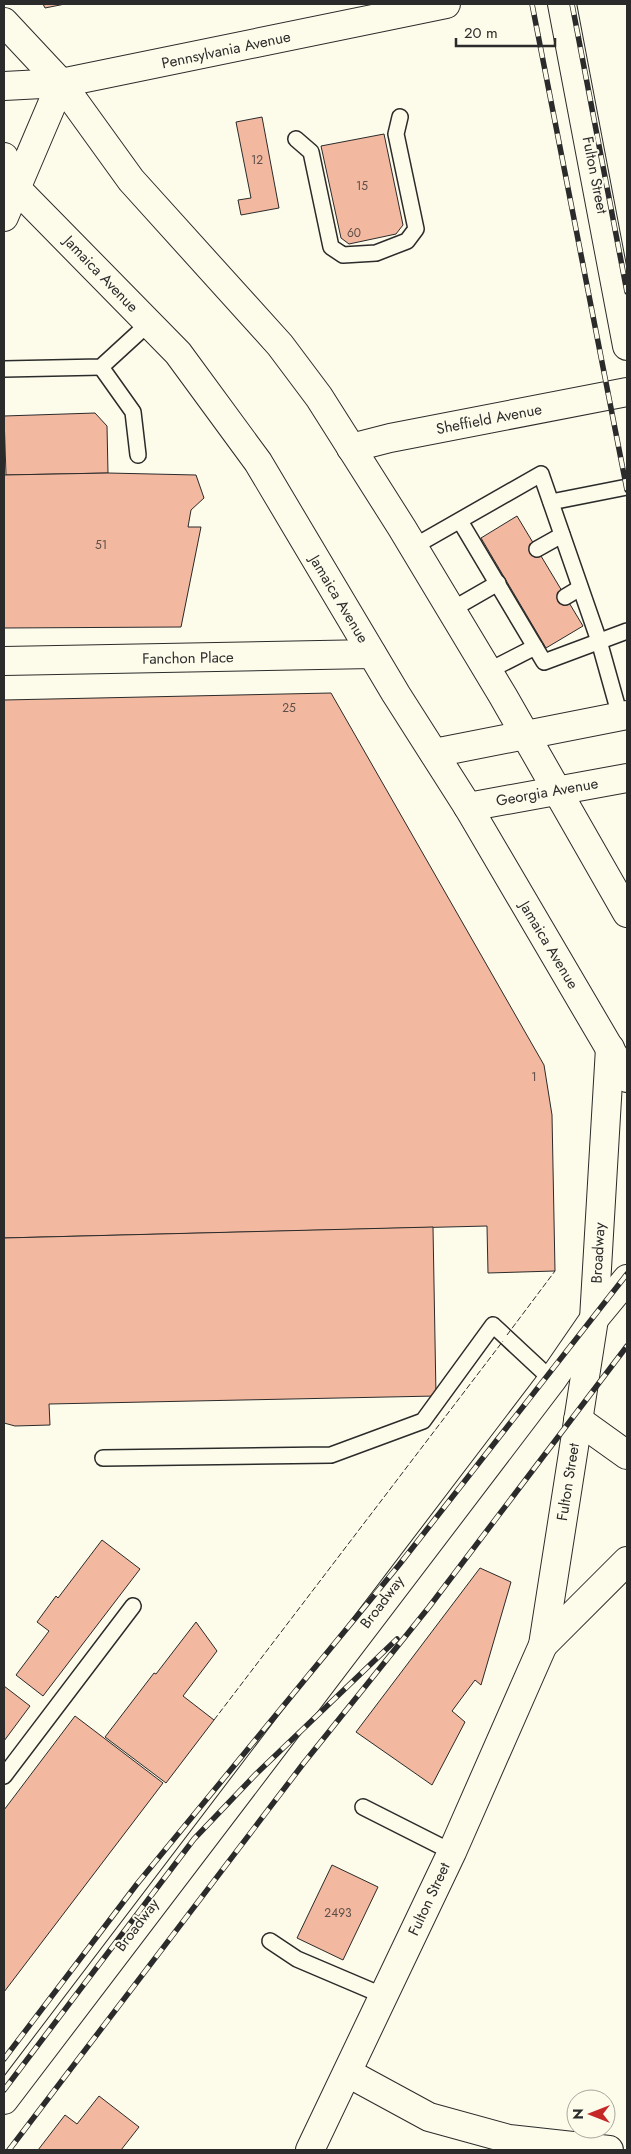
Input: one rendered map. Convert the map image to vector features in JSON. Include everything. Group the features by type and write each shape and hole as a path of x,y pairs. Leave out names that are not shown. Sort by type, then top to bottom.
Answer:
{"main road":[{"name":"Pennsylvania Avenue","path":"4,86 61,83 446,4"},
{"name":"Fulton Street","path":"562,4 627,346"},
{"path":"4,22 61,83 132,180 280,345 319,397 488,671 627,913"},
{"path":"4,217 10,188 61,83"},
{"name":"Jamaica Avenue","path":"4,157 10,188 178,353 258,462 372,654 468,807 627,1078"},
{"name":"Sheffield Avenue","path":"352,448 390,438 627,392"},
{"name":"Fanchon Place","path":"4,661 372,654"},
{"path":"434,754 624,715"},
{"name":"Georgia Avenue","path":"468,807 627,778"},
{"name":"Broadway","path":"4,2100 552,1380 594,1318 610,1048"},
{"path":"594,1318 627,1279"},
{"name":"Fulton Street","path":"310,2150 452,1852 543,1645 594,1318"},
{"path":"578,1420 627,1455"},
{"name":"Fulton Street","path":"543,1645 627,1561"},
{"path":"348,2073 429,2116 509,2139 609,2150"}],"lane":[{"path":"296,139 311,152 331,247 343,255 376,253 407,241 416,229 396,134 400,117"},
{"path":"4,369 101,367 149,323"},
{"path":"101,367 132,412 138,455"},
{"path":"413,547 541,474 624,715"},
{"path":"551,502 627,487"},
{"path":"460,520 525,621 535,647 544,662 627,631"},
{"path":"537,549 562,535"},
{"path":"451,610 497,576"},
{"path":"565,597 580,588"},
{"path":"488,671 535,647"},
{"path":"103,1458 331,1455 423,1421 493,1325 552,1380"},
{"path":"4,1776 132,1606"},
{"path":"363,1807 452,1852"},
{"path":"270,1941 297,1959 384,1996"}],"building":[{"path":"43,4 65,4 45,8"},
{"path":"262,117 279,208 241,215 238,200 251,198 236,122"},
{"path":"384,134 403,225 396,234 349,244 341,238 321,146"},
{"path":"95,413 107,426 108,473 6,475 4,416"},
{"path":"108,473 196,475 204,498 191,510 188,527 201,527 181,627 4,628 4,475"},
{"path":"517,516 583,626 546,648 481,538"},
{"path":"331,693 544,1065 552,1115 555,1271 488,1273 487,1226 4,1238 4,700"},
{"path":"433,1227 436,1396 49,1404 50,1425 15,1426 4,1423 4,1238"},
{"path":"102,1540 140,1569 43,1696 16,1675 49,1631 37,1622 56,1596 58,1598"},
{"path":"480,1568 511,1582 481,1685 475,1680 452,1711 465,1722 432,1785 356,1732"},
{"path":"196,1622 217,1651 183,1696 214,1720 166,1783 105,1737"},
{"path":"4,1686 30,1706 4,1741"},
{"path":"75,1716 163,1783 4,1992 4,1810"},
{"path":"332,1865 378,1887 343,1960 297,1938"},
{"path":"99,2096 139,2127 121,2150 38,2150 65,2115 77,2124"}],"railway":[{"path":"532,4 627,490"},
{"path":"572,4 627,292"},
{"path":"4,2059 137,1884 399,1565 627,1274"},
{"path":"9,2150 303,1764 429,1607 627,1346"},
{"path":"4,2090 194,1839 256,1774 397,1639"}],"fence":[{"path":"507,1335 555,1271"},
{"path":"214,1720 503,1341"}]}
